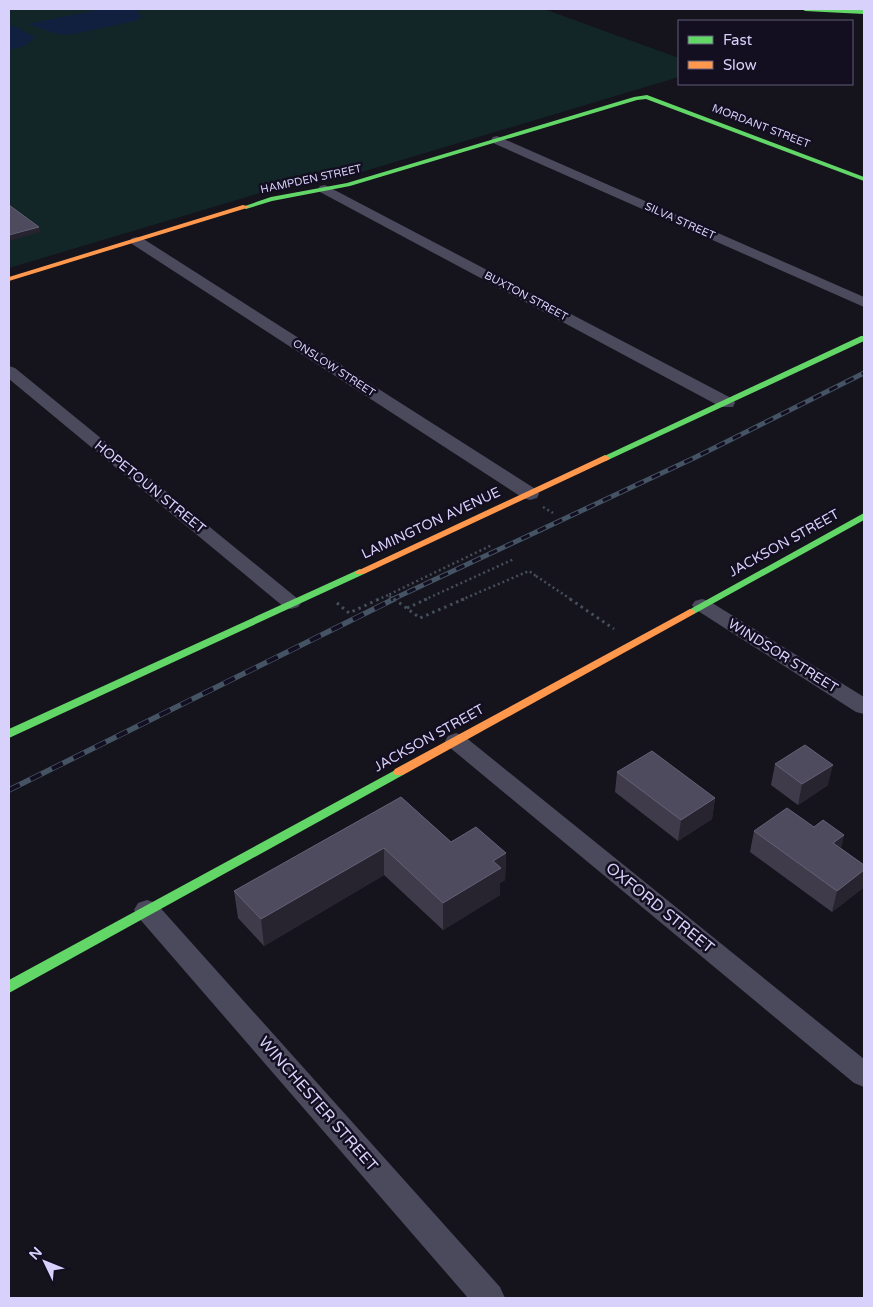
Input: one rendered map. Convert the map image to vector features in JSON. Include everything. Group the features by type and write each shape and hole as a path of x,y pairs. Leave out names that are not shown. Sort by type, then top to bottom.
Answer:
{"main road":[{"path":"805,9 864,12"},
{"name":"HAMPDEN STREET","path":"9,280 271,199 348,186 636,98 648,97"},
{"name":"MORDANT STREET","path":"648,97 864,179"},
{"name":"LAMINGTON AVENUE","path":"9,734 864,338"},
{"name":"JACKSON STREET","path":"9,987 864,516"}],"street":[{"name":"SILVA STREET","path":"497,140 864,302"},
{"name":"BUXTON STREET","path":"325,190 727,402"},
{"name":"ONSLOW STREET","path":"137,241 530,494"},
{"name":"HOPETOUN STREET","path":"9,372 291,603"},
{"name":"WINDSOR STREET","path":"702,605 864,707"},
{"name":"OXFORD STREET","path":"456,741 864,1075"},
{"name":"WINCHESTER STREET","path":"147,910 489,1298"}],"path":[{"path":"543,507 553,513"},
{"path":"336,603 349,613 492,545"},
{"path":"408,608 514,559"},
{"path":"388,595 420,618 529,571 617,631"}],"green space":[{"path":"9,9 544,9 678,58 678,77 335,180 297,182 9,268"}],"water":[{"path":"102,9 136,9 142,17 135,21 69,35 57,34 27,24"},
{"path":"13,25 35,37 25,46 9,50 9,26"}],"building":[{"path":"9,205 39,227 9,235"},
{"path":"805,745 833,765 802,784 775,764"},
{"path":"652,751 715,798 681,820 617,772"},
{"path":"401,797 451,842 476,827 506,853 493,861 501,868 443,903 384,848 261,919 234,891"},
{"path":"787,808 814,827 823,820 844,835 833,843 864,865 864,870 837,891 754,831"}],"railway":[{"path":"391,600 696,457 864,373"},
{"path":"9,790 394,599"}],"traffic: fast":[{"path":"805,9 864,12"},
{"path":"246,207 271,199 348,185 636,98 647,97 864,179"},
{"path":"605,458 864,338"},
{"path":"690,612 864,516"},
{"path":"9,734 360,572"},
{"path":"9,987 399,772"}],"traffic: slow":[{"path":"9,279 246,207"},
{"path":"360,572 605,458"},
{"path":"399,772 690,612"}]}
